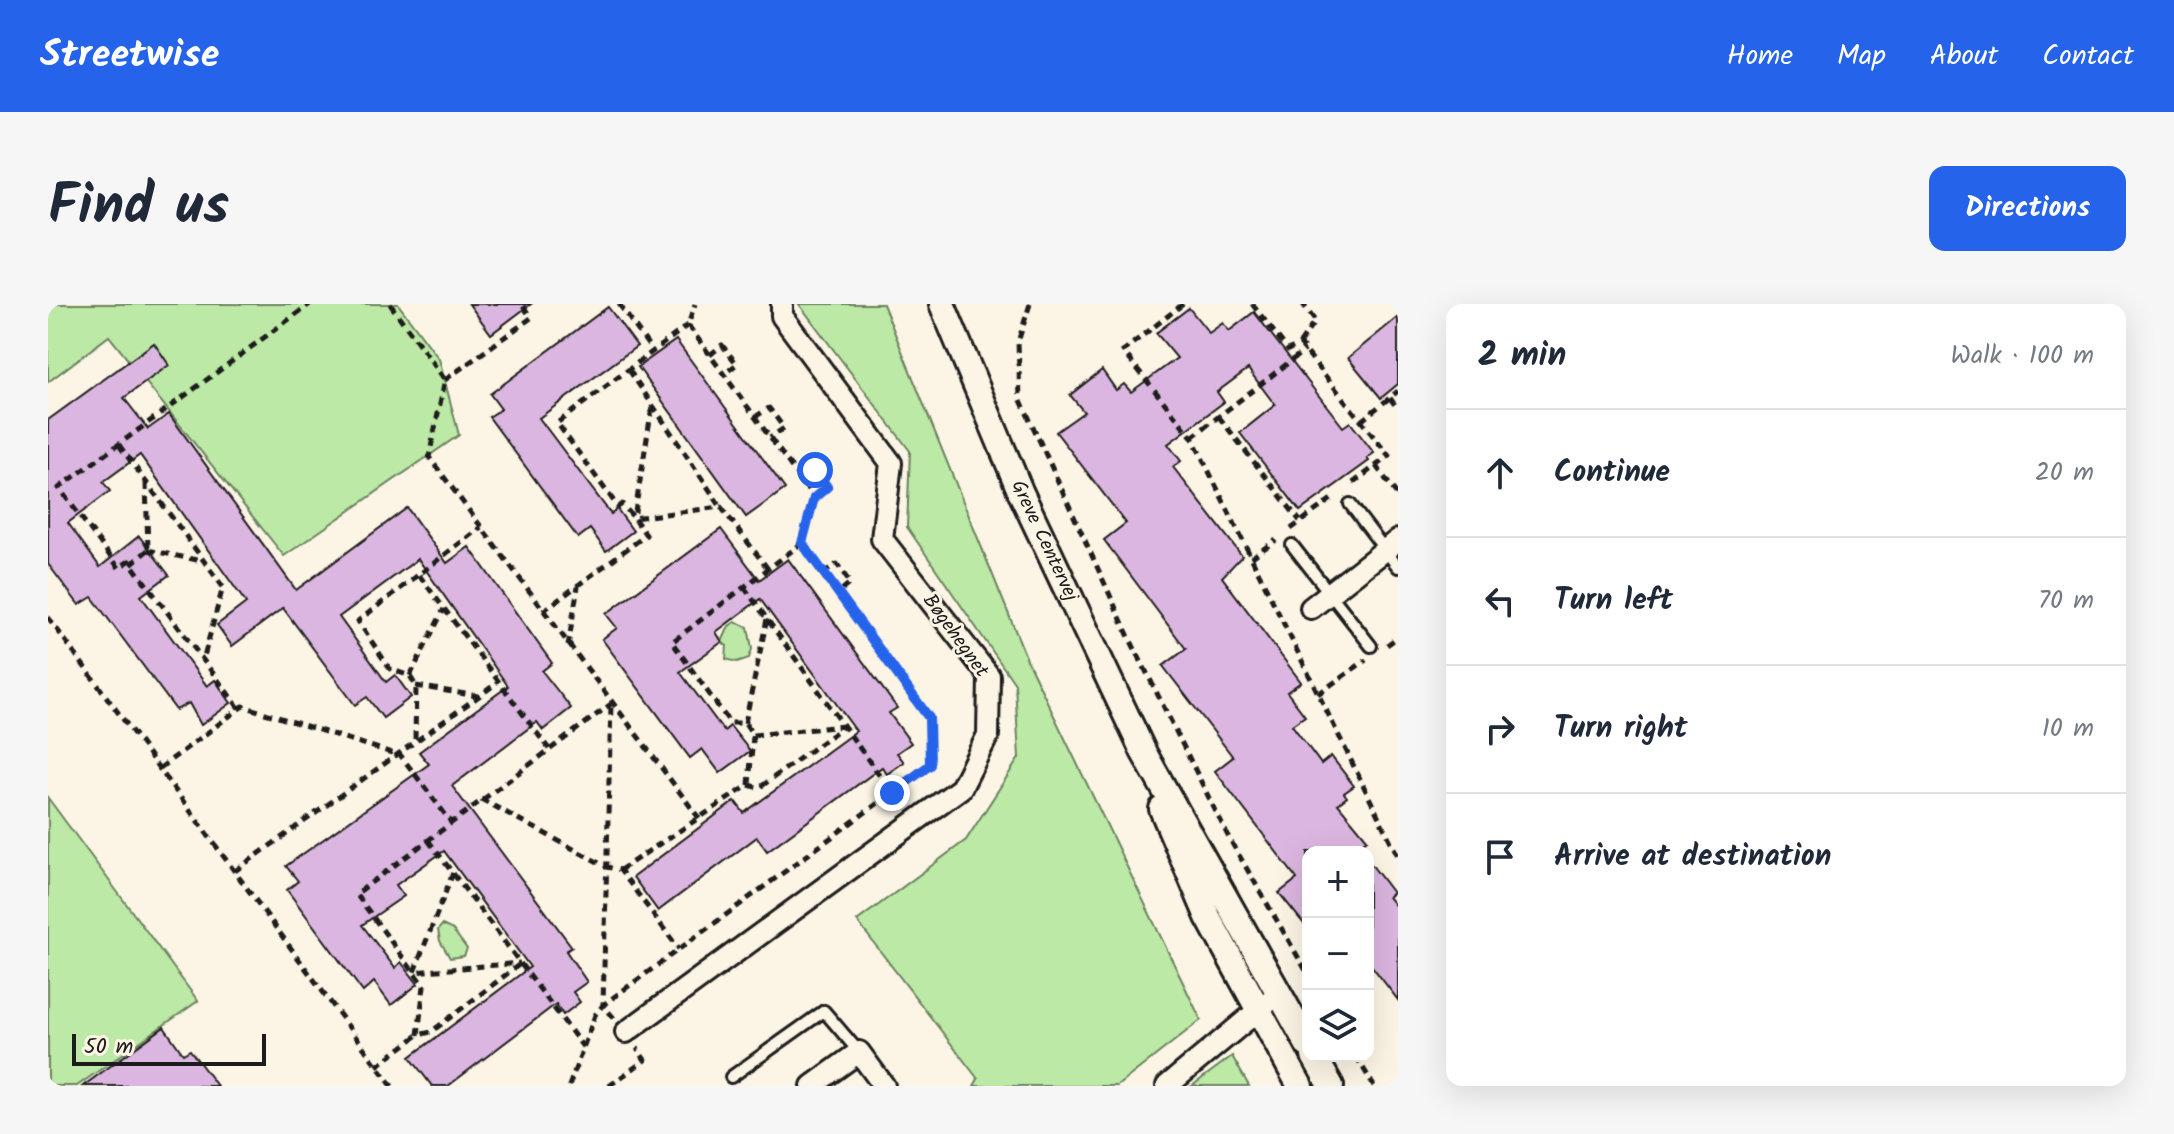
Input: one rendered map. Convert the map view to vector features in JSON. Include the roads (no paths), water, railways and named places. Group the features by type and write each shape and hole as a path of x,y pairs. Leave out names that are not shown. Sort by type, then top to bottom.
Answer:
{"street":[{"name":"Bøgehegnet","path":"626,1032 961,788 988,735 989,676 882,539 891,463 782,316 782,304"},
{"name":"Greve Centervej","path":"936,304 950,328"},
{"name":"Greve Centervej","path":"942,304 1021,493 1144,753 1302,1034"},
{"path":"1311,608 1391,545"},
{"name":"Greve Centervej","path":"1144,753 1175,844 1257,1010 1300,1086"},
{"path":"1167,1086 1279,993"},
{"path":"812,1086 859,1052 884,1086"},
{"path":"1317,1062 1331,1086"}],"lane":[{"path":"1350,504 1391,545 1398,567"},
{"path":"1292,545 1371,646"},
{"path":"731,1077 824,1011 859,1052"}]}
